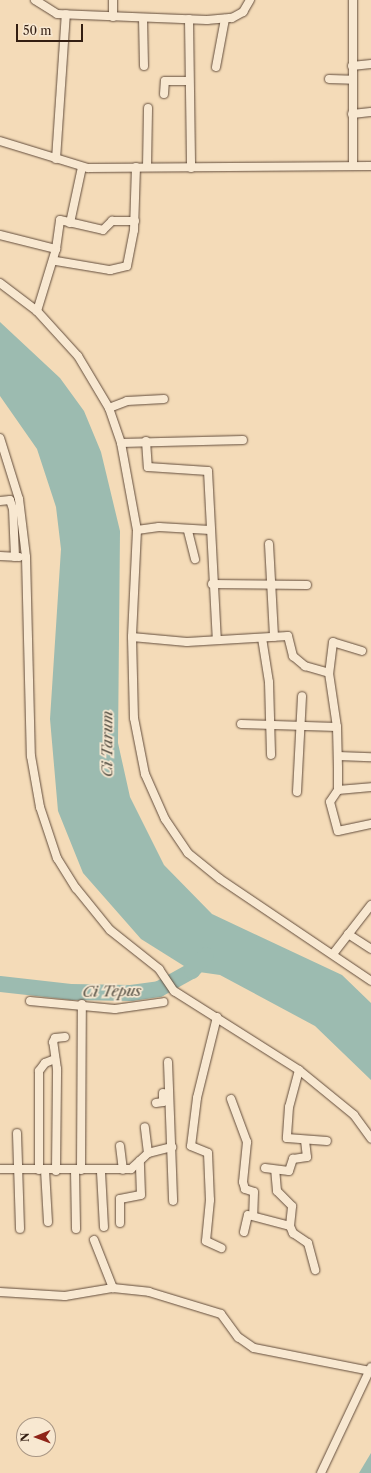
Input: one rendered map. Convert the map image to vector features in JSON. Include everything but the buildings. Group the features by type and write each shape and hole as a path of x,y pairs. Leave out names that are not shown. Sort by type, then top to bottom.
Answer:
{"street":[{"path":"35,0 50,11 66,14 189,19 226,19 243,12 250,0"},
{"path":"112,17 113,0"},
{"path":"353,166 352,66 354,0"},
{"path":"56,159 66,14"},
{"path":"143,18 144,66"},
{"path":"189,19 191,168"},
{"path":"216,67 226,19"},
{"path":"352,66 371,64"},
{"path":"329,79 353,80"},
{"path":"164,94 165,81 189,81"},
{"path":"147,167 148,108"},
{"path":"352,114 371,112"},
{"path":"0,141 82,167 136,166 191,168 371,166"},
{"path":"56,261 123,269 128,266 132,248 136,166"},
{"path":"70,223 82,167"},
{"path":"37,311 56,261 60,221 103,230 112,221 134,222"},
{"path":"0,235 56,249"},
{"path":"0,283 37,311 78,356 109,408 120,443 137,530 132,637 132,685 138,749 154,796 177,840 220,880 333,954 371,981"},
{"path":"109,408 127,401 164,399"},
{"path":"0,438 19,499 26,558 31,756 46,827 57,858 76,888 118,939 163,973 170,986 299,1070 354,1115 371,1138"},
{"path":"120,443 146,441 243,440"},
{"path":"146,441 148,467 208,471 212,584 217,640"},
{"path":"0,502 10,500 13,509 15,557"},
{"path":"137,530 167,527 188,531 210,530"},
{"path":"188,531 195,559"},
{"path":"268,544 272,585 274,637"},
{"path":"0,556 26,558"},
{"path":"212,584 307,585"},
{"path":"132,637 217,640 289,636 293,656 305,666 329,673"},
{"path":"262,638 272,726 272,755"},
{"path":"362,651 334,641 329,673 337,727 338,790 330,802 338,831 371,824"},
{"path":"297,792 302,727 302,696"},
{"path":"241,724 337,727"},
{"path":"338,756 371,756"},
{"path":"338,790 371,787"},
{"path":"333,954 371,904"},
{"path":"348,934 371,949"},
{"path":"30,1001 82,1004 115,1009 164,1002"},
{"path":"76,1229 82,1004"},
{"path":"217,1017 196,1098 191,1146 208,1153 210,1200 206,1241 221,1248"},
{"path":"56,1171 54,1040 65,1037"},
{"path":"48,1222 42,1170 39,1071 45,1063 55,1059"},
{"path":"168,1062 173,1201"},
{"path":"299,1070 286,1136 306,1140 327,1141"},
{"path":"156,1103 163,1102 163,1091 168,1089"},
{"path":"231,1099 247,1142 243,1182 245,1189 254,1192 253,1215"},
{"path":"145,1127 148,1153"},
{"path":"17,1133 20,1229"},
{"path":"264,1168 288,1172 293,1159 306,1157 306,1140"},
{"path":"120,1146 123,1170"},
{"path":"0,1169 56,1171 78,1170 101,1172 131,1169 148,1153 172,1147"},
{"path":"120,1223 120,1199 141,1195 140,1161"},
{"path":"275,1170 277,1192 292,1206 290,1226 294,1234 308,1243 314,1270"},
{"path":"101,1172 104,1227"},
{"path":"244,1232 248,1216 253,1215 290,1226"},
{"path":"94,1240 113,1288"},
{"path":"0,1292 65,1296 113,1288 149,1292 211,1309 221,1314 238,1337 254,1348 370,1369 321,1473"}],"water":[{"name":"Ci Tarum","path":"0,322 60,378 84,411 101,452 120,531 118,743 130,797 164,865 212,914 342,975 371,1003 371,1080 315,1026 220,975 192,971 141,939 83,873 58,811 50,719 61,549 56,507 37,449 0,396"},
{"path":"371,1453 371,1473 359,1473"}],"waterway":[{"name":"Ci Tepus","path":"0,984 71,992 131,993 159,989 192,971 206,955"}]}
